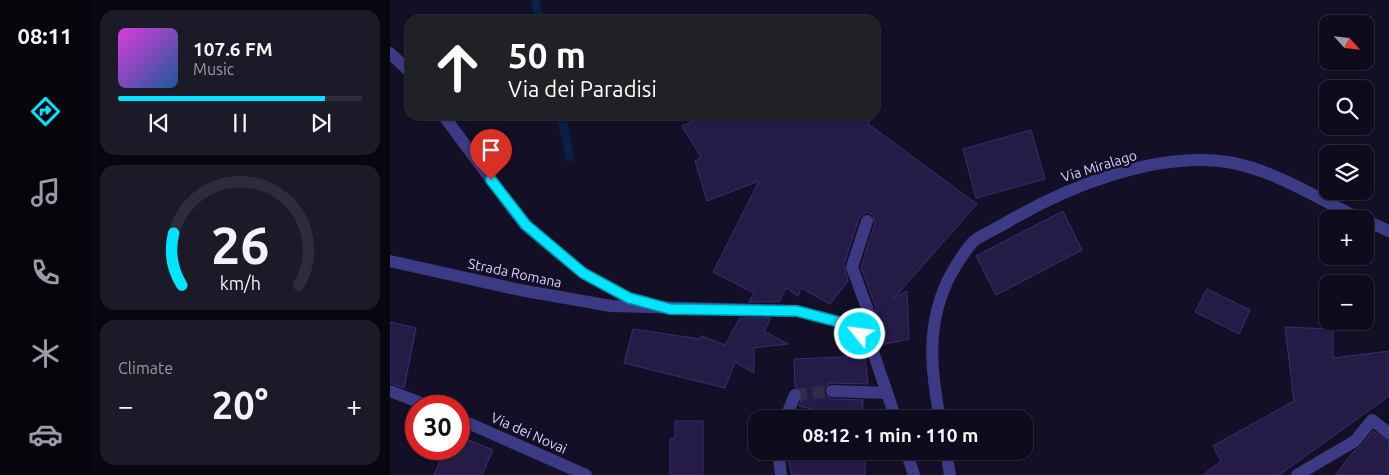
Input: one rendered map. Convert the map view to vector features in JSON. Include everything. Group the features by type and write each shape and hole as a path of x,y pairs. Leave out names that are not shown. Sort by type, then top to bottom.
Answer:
{"street":[{"path":"390,53 405,67"},
{"path":"447,120 526,225 583,273 629,298 670,309"},
{"name":"Via Miralago","path":"938,410 931,374 933,327 947,282 973,242 1037,204 1083,185 1146,167 1190,160 1234,163 1275,178 1342,210"},
{"path":"867,221 852,267 868,311 860,334 872,349 893,410"},
{"path":"1374,224 1389,231"},
{"name":"Strada Romana","path":"390,261 520,290 602,305 670,309 797,311 843,323 860,334"},
{"path":"390,391 405,397"},
{"path":"832,392 887,393"},
{"path":"788,410 795,395"},
{"path":"1298,475 1355,441 1372,420 1389,433"},
{"name":"Via dei Novai","path":"470,424 586,475"},
{"path":"779,460 780,475"},
{"path":"909,460 914,475"},
{"path":"948,460 950,475"}],"building":[{"path":"696,120 871,120 868,124 977,204 894,298 907,291 909,339 880,345 873,321 876,308 861,267 875,223 870,213 865,213 859,218 844,264 848,281 830,304 801,288 798,296 786,288 779,302 749,302 754,293 713,272 759,181 707,201 695,161 701,157 682,126"},
{"path":"1031,130 1045,179 976,198 963,149"},
{"path":"1063,211 1082,250 996,295 976,256"},
{"path":"1207,289 1250,310 1239,334 1195,312"},
{"path":"740,318 771,318 764,331 788,344 754,348 754,373 735,362 725,388 624,363 633,329 700,339 702,336 725,345"},
{"path":"390,322 416,328 404,388 390,383"},
{"path":"1285,327 1333,330 1333,358 1389,351 1389,396 1279,475 1203,475 1221,461 1213,446 1294,401"},
{"path":"865,356 868,384 832,383 828,384 824,390 825,395 831,399 863,400 862,410 816,410 799,406 803,394 801,390 795,387 794,359"},
{"path":"675,421 703,421 703,475 670,475 670,439 675,438"},
{"path":"1373,431 1389,441 1389,475 1335,475 1353,452 1361,446"},
{"path":"470,441 493,450 482,475 434,475 440,460 470,460"},
{"path":"788,460 865,460 865,475 792,475"}],"waterway":[{"path":"535,0 539,15"},
{"path":"562,120 570,157"}],"tunnel":[{"path":"795,395 832,391"}],"route":[{"path":"491,180 526,225 583,273 629,298 670,309 797,311 843,323 860,334"}]}
